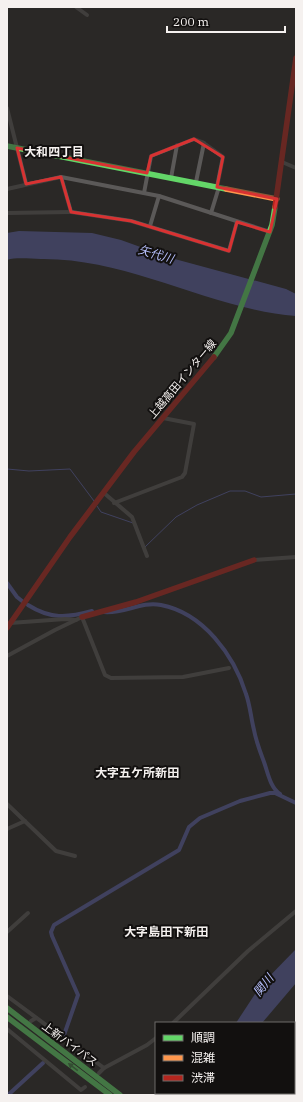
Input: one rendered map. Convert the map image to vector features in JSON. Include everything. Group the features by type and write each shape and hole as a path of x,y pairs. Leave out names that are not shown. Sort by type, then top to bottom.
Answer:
{"main road":[{"name":"上越高田インター線","path":"8,625 70,537 134,452 217,355 231,333 270,232 277,199 296,58"},
{"path":"7,146 277,199"},
{"path":"80,619 136,602 254,560"},
{"name":"上新バイパス","path":"7,1008 106,1088 110,1095"},
{"name":"上新バイパス","path":"7,1017 106,1088 120,1095"}],"street":[{"path":"76,7 87,14"},
{"path":"7,108 26,184"},
{"path":"144,192 151,156 194,139 204,143 223,157 218,187 211,213"},
{"path":"196,182 204,143"},
{"path":"171,178 178,145"},
{"path":"282,162 296,168"},
{"path":"62,177 71,212"},
{"path":"7,189 62,177 144,192 270,232"},
{"path":"150,226 159,196"},
{"path":"7,213 36,211 71,212 118,218 150,226 229,251 238,222"},
{"path":"114,503 182,477 185,473 194,424 162,418"},
{"path":"104,493 132,517 147,556"},
{"path":"254,560 296,557"},
{"path":"8,625 65,619 80,619"},
{"path":"7,656 80,619"},
{"path":"80,619 105,675 111,678 183,677 229,668"},
{"path":"7,804 56,851 75,856"},
{"path":"7,829 25,821"},
{"path":"173,1022 248,951 296,911"},
{"path":"7,932 28,913"},
{"path":"7,996 104,1068"},
{"path":"31,1022 36,1018"},
{"path":"7,1029 17,1035 81,1090 85,1087"},
{"path":"99,1073 104,1068 147,1045 155,1039"}],"highlighted area":[{"path":"194,139 223,157 217,187 277,199 270,232 237,222 229,251 131,221 71,212 61,177 26,184 17,148 147,173 151,156"}],"water":[{"name":"矢代川","path":"19,231 92,233 121,240 171,258 286,289 296,294 296,316 264,312 232,304 106,266 74,261 24,258 7,260 7,233"},
{"name":"関川","path":"296,949 296,983 263,1022 237,1022 261,985"}],"waterway":[{"path":"7,469 29,471 70,469 94,501"},
{"path":"145,547 176,517 197,505 230,491 245,491 261,497 296,494"},
{"path":"97,506 101,512 133,523"},
{"path":"7,583 17,597 22,601"},
{"path":"104,612 119,611 154,604 161,605 190,617 203,626 215,638 234,665 241,679 249,703 256,738 268,775 274,788 280,794"},
{"path":"28,605 44,613 59,616 75,615 92,611"},
{"path":"64,1035 78,995 52,936 51,932 54,925 179,850 189,827 200,818 240,801 270,793 275,793 296,803"},
{"path":"8,1095 43,1063"}],"traffic: fast":[{"path":"7,146 226,189"},
{"path":"214,357 231,333 272,225 275,207"},
{"path":"7,1008 120,1095"},
{"path":"7,1017 110,1095"}],"traffic: slow":[{"path":"226,189 277,199"}],"traffic: jam":[{"path":"275,207 296,58"},
{"path":"7,628 70,537 134,452 214,357"},
{"path":"82,617 136,602 254,560"}],"district":[{"name":"大和四丁目","path":"54,151"},
{"name":"大字五ケ所新田","path":"137,772"},
{"name":"大字島田下新田","path":"166,931"}]}
